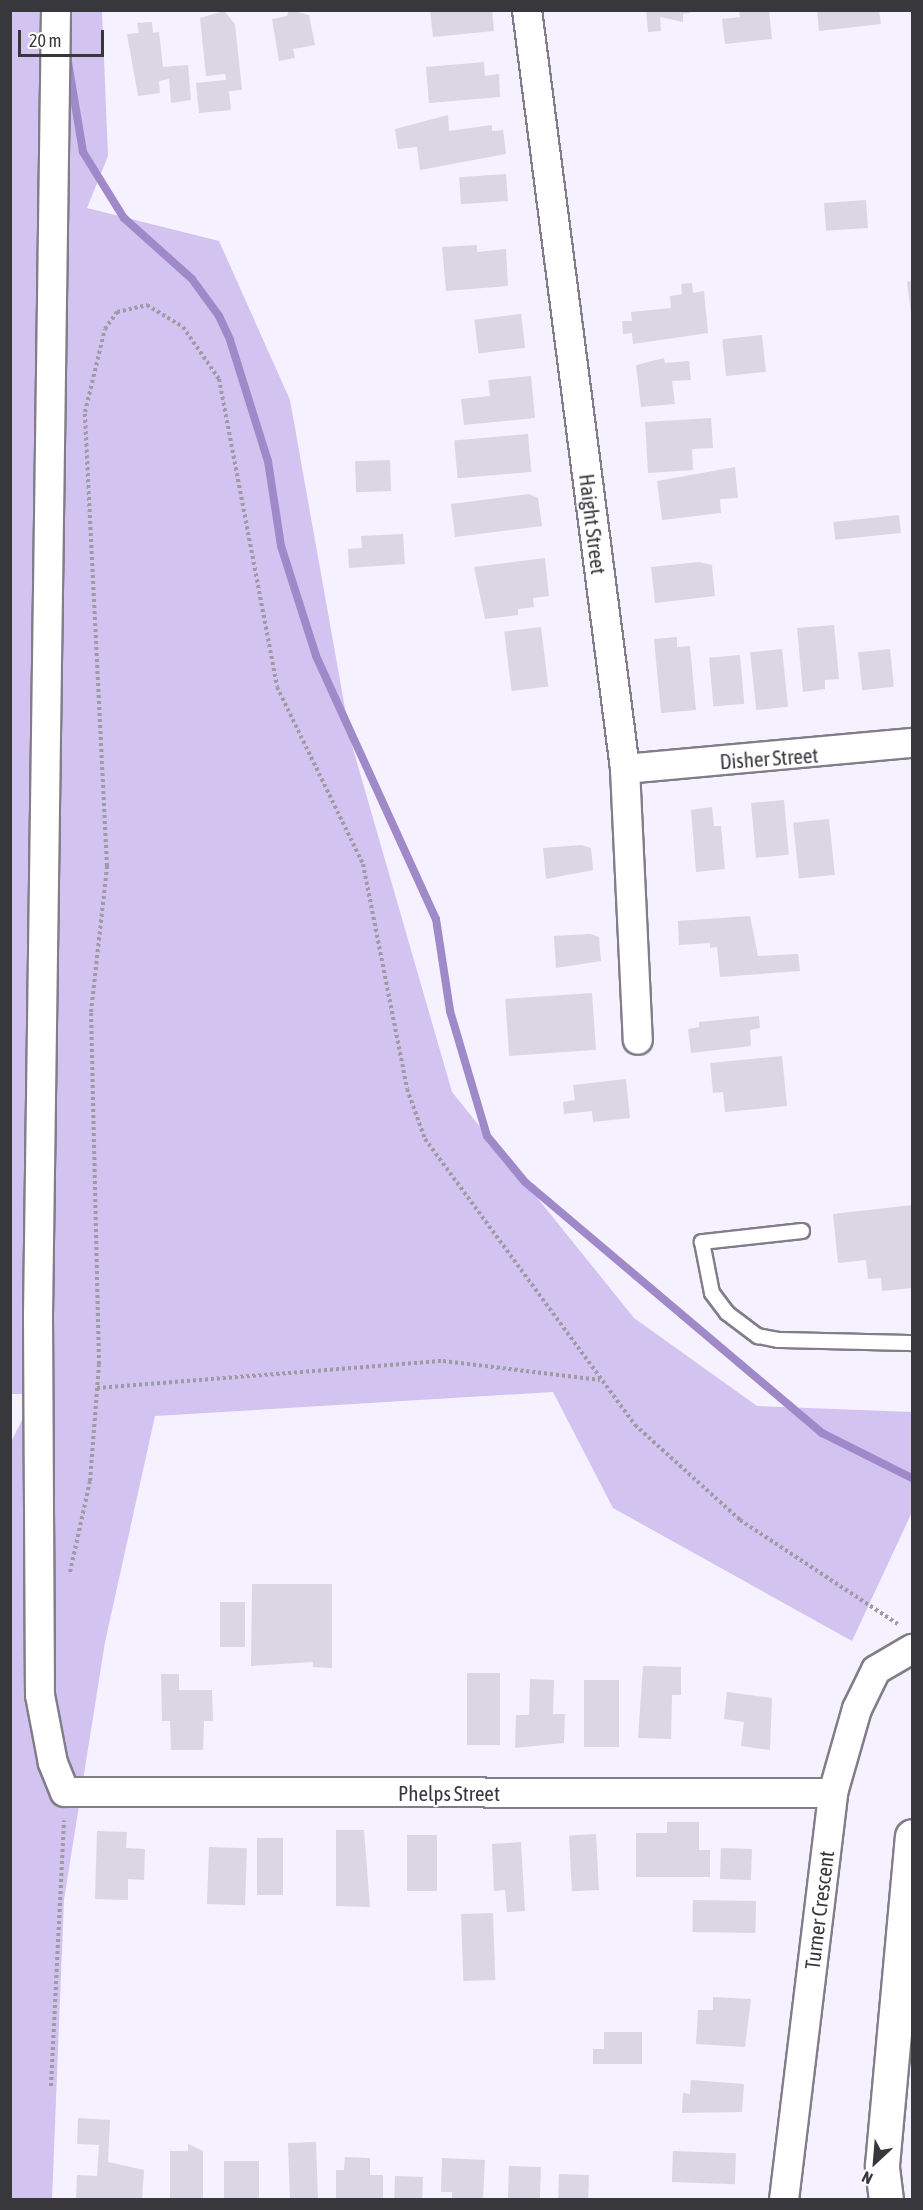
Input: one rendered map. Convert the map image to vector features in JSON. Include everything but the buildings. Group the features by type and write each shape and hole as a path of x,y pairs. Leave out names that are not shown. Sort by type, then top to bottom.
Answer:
{"street":[{"path":"56,10 38,1280 39,1683 52,1763 65,1792"},
{"name":"Haight Street","path":"527,10 625,769 638,1040"},
{"name":"Disher Street","path":"625,769 912,743"},
{"name":"Turner Crescent","path":"784,2199 833,1793 857,1708 876,1670 908,1637"},
{"name":"Phelps Street","path":"65,1792 833,1793"},
{"path":"886,2199 882,2165 912,1836"}],"lane":[{"path":"802,1231 702,1242 712,1293 727,1313 758,1336 778,1340 912,1343"}],"path":[{"path":"67,1583 90,1481 97,1388 91,1012 107,866 85,412 105,329 117,312 147,305 183,327 219,379 277,687 363,864 420,1129 601,1380 643,1433 740,1520 908,1637"},
{"path":"97,1388 442,1361 601,1380"},
{"path":"51,2086 65,1792"}],"shaded area":[{"path":"11,11 102,11 108,156 87,208 219,241 290,400 351,742 452,1092 634,1318 757,1406 912,1412 912,1512 852,1641 613,1508 553,1392 155,1416 105,1642 64,1900 52,2199 11,2199 10,1444 35,1394 10,1394"}],"waterway":[{"path":"68,62 83,152 124,218 192,279 219,316 230,340 268,461 281,546 316,656 436,919 450,1011 487,1136 525,1182 822,1433 912,1478"}]}
